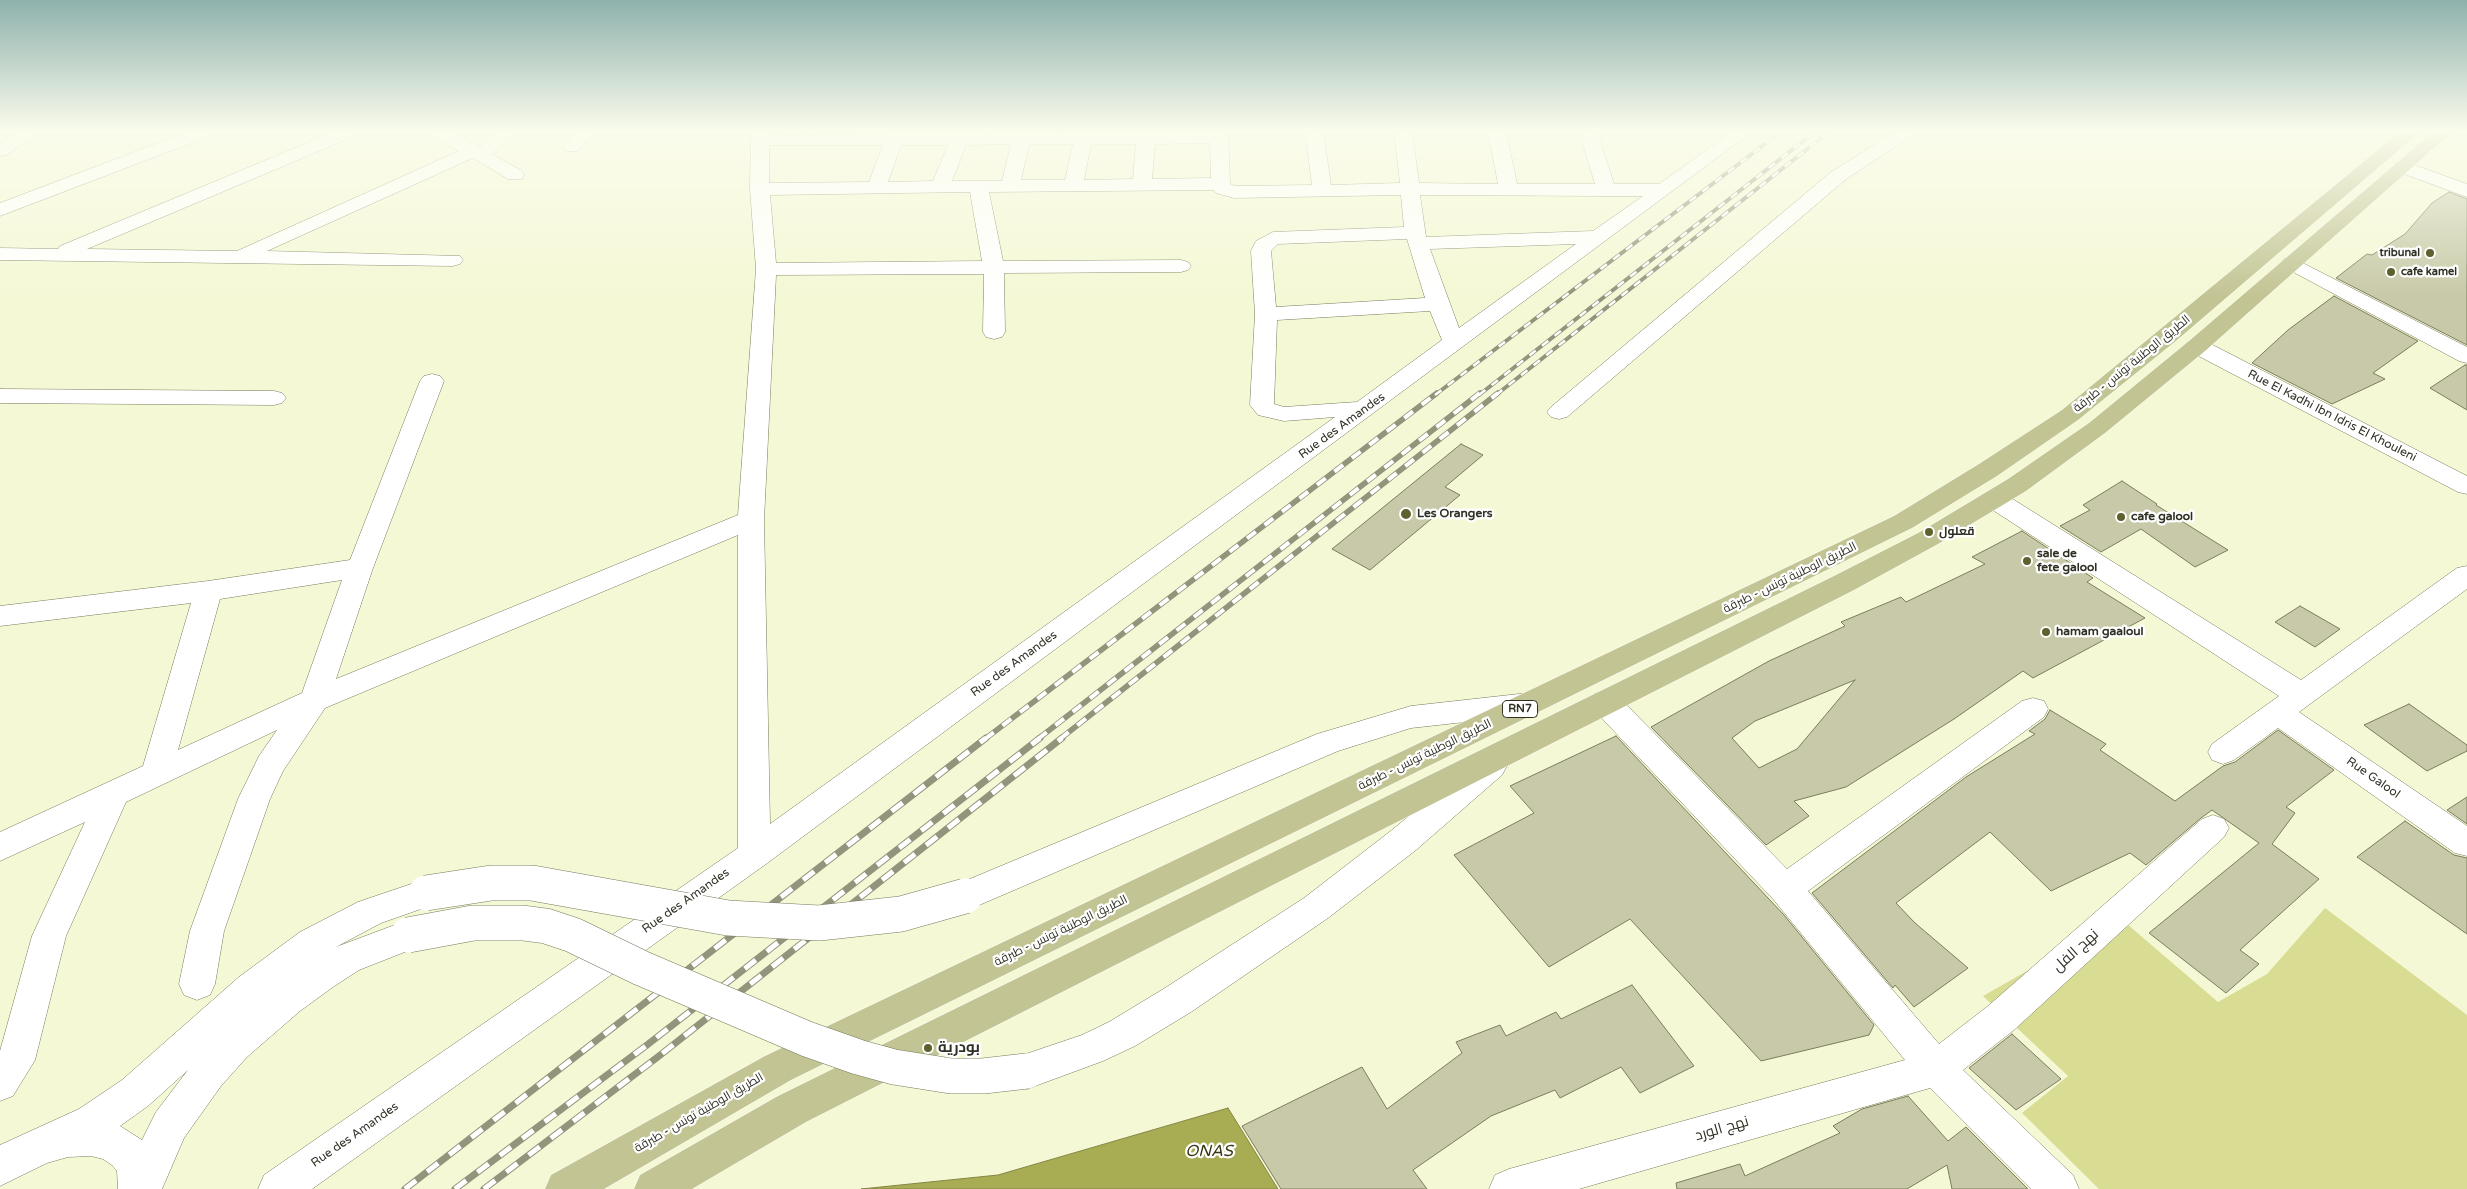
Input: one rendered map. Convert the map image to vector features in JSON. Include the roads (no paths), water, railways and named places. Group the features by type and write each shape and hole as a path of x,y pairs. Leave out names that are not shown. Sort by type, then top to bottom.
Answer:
{"main road":[{"name":"الطريق الوطنية تونس - طبرقة","path":"565,1189 778,1068 1904,522 1988,470 2070,415 2169,335 2346,186"},
{"name":"RN7","path":"654,1189 792,1109 1522,743 1844,584 1929,538 1994,499 2097,428 2196,346 2380,186"}],"street":[{"path":"0,210 61,186"},
{"path":"56,254 218,186"},
{"path":"237,258 400,186"},
{"path":"754,854 751,520 766,269 760,189 994,186"},
{"path":"1222,186 1223,189 1234,192 1410,189 1663,190"},
{"path":"1321,186 1322,191"},
{"name":"Rue des Amandes","path":"278,1189 754,854 1668,186"},
{"path":"1559,412 1826,186"},
{"path":"2455,186 2467,191"},
{"path":"978,187 994,268 994,332"},
{"path":"1410,189 1417,238 1438,304 1454,343"},
{"path":"1367,408 1284,414 1266,410 1262,406 1266,314 1261,252 1263,245 1268,240 1273,238 1600,236"},
{"path":"0,254 453,260"},
{"path":"2291,264 2467,356"},
{"path":"766,269 1181,266"},
{"path":"1266,314 1438,304"},
{"name":"Rue El Kadhi Ibn Idris El Khouleni","path":"2196,346 2467,486"},
{"path":"197,984 207,931 254,800 270,765 314,700 360,568 432,381"},
{"path":"0,396 274,398"},
{"name":"Rue Galool","path":"1994,499 2290,704 2467,843"},
{"path":"0,847 314,700 751,520"},
{"path":"0,616 208,591 360,568"},
{"path":"2223,752 2461,587"},
{"path":"156,774 208,591"},
{"path":"1605,702 1785,889 1936,1069 2058,1189"},
{"path":"0,1166 93,1122 135,1093 252,988 312,943 370,912 426,893 491,882 532,883 728,918 818,923 901,914 966,896 1328,742 1411,717 1530,704"},
{"path":"1785,889 2033,709"},
{"path":"140,1189 170,1124 208,1073 234,1045 287,999 320,976 361,953 408,935 441,927 473,923 523,923 546,926 573,936 641,968 807,1039 858,1058 894,1067 951,1076 983,1076 1027,1071 1081,1053 1114,1038 1186,995 1316,908 1404,840 1473,779 1522,743"},
{"path":"0,1082 16,1060 49,936 114,794"},
{"name":"نهج الفل","path":"1936,1069 2001,1018 2213,828"},
{"name":"نهج الورد","path":"1509,1189 1936,1069"},
{"path":"42,1145 68,1138 91,1137 111,1141 126,1151 136,1164 140,1189"}],"water":[{"name":"ONAS","path":"1228,1108 1278,1189 861,1189 998,1175"}],"railway":[{"path":"1435,395 1709,186"},
{"path":"1479,395 1745,186"},
{"path":"1496,395 1760,186"},
{"path":"985,739 1437,393"},
{"path":"1038,739 1480,393"},
{"path":"1060,739 1498,393"},
{"path":"405,1189 986,738"},
{"path":"455,1189 647,1045 1040,738"},
{"path":"484,1189 659,1056 1062,738"}],"place":[{"name":"tribunal","path":"2430,253"},
{"name":"cafe kamel","path":"2391,272"},
{"name":"Les Orangers","path":"1406,514"},
{"name":"cafe galool","path":"2121,517"},
{"name":"قعلول","path":"1929,532"},
{"name":"sale de fete galool","path":"2027,561"},
{"name":"hamam gaaloul","path":"2046,632"},
{"name":"بودرية","path":"928,1048"}]}
